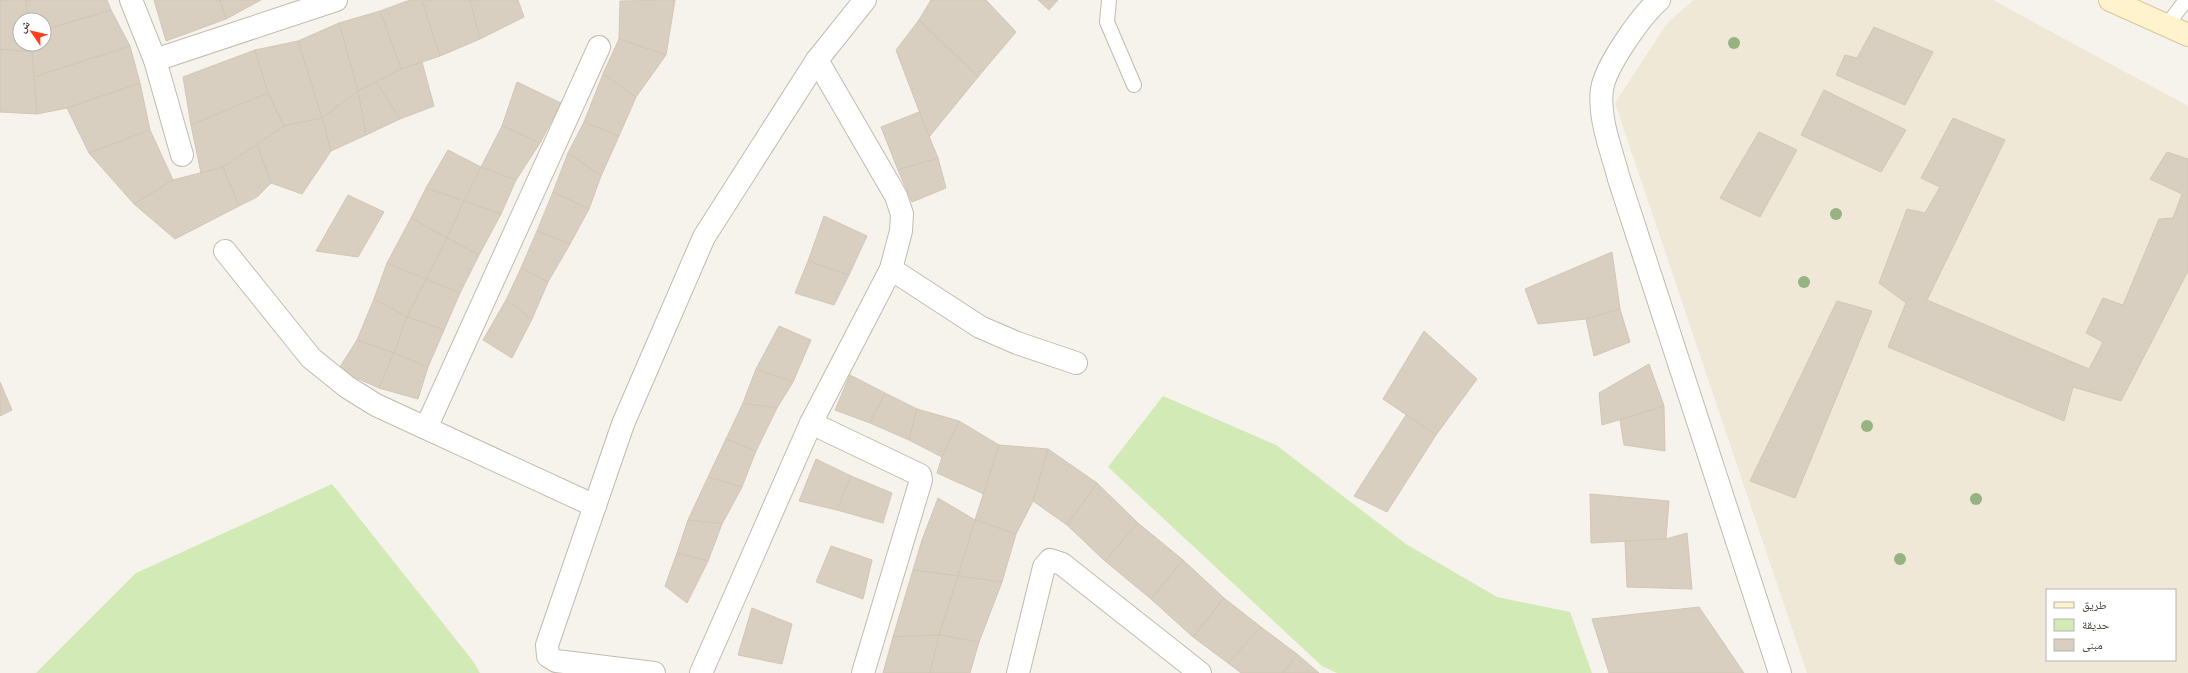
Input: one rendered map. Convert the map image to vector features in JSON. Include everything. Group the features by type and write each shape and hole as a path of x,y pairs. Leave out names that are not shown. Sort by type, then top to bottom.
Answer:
{"main road":[{"path":"2118,2 2188,35"}],"street":[{"path":"132,0 155,60 182,155"},
{"path":"654,673 556,661 548,656 547,645 623,424 704,236 817,60 865,0"},
{"path":"1659,0 1650,8 1626,42 1609,70 1602,89 1603,119 1619,179 1780,673"},
{"path":"155,60 323,2"},
{"path":"426,428 599,47"},
{"path":"701,673 811,423 891,270 901,230 902,214 896,196 817,60"},
{"path":"225,251 310,358 347,387 376,405 595,506"},
{"path":"891,270 980,326 1017,343 1076,363"},
{"path":"811,423 920,475 921,480 863,673"},
{"path":"1018,673 1044,567 1050,560 1062,564 1200,673"}],"lane":[{"path":"1109,0 1107,22 1134,85"},
{"path":"2168,26 2186,0"}],"shaded area":[{"path":"1694,0 1993,0 2188,106 2188,673 1807,673 1615,103 1668,22"}],"green space":[{"path":"1163,396 1276,445 1406,544 1497,597 1570,612 1592,673 1337,673 1322,666 1108,467"},
{"path":"332,484 473,661 480,673 36,673 136,573"}],"building":[{"path":"0,0 26,0 27,12 12,12 12,50 0,49"},
{"path":"26,0 107,0 111,10 52,28 52,12 27,12"},
{"path":"154,0 220,0 226,19 166,41"},
{"path":"220,0 261,0 226,19"},
{"path":"410,0 422,0 440,56 401,69 380,11"},
{"path":"422,0 470,0 480,39 440,56"},
{"path":"470,0 518,0 524,17 480,39"},
{"path":"675,0 666,55 619,39 620,1"},
{"path":"931,0 986,0 1016,32 978,77 919,20"},
{"path":"1038,0 1058,0 1049,10"},
{"path":"111,10 130,46 34,77 32,52 52,52 52,28"},
{"path":"380,11 401,69 358,91 339,23"},
{"path":"919,20 978,77 929,137 896,50"},
{"path":"339,23 358,91 322,118 298,41"},
{"path":"1874,27 1933,52 1905,105 1836,75 1845,55 1857,58"},
{"path":"619,39 666,55 636,97 603,74"},
{"path":"298,41 322,118 284,126 268,93 255,50"},
{"path":"130,46 140,83 67,108 37,114 34,77"},
{"path":"0,49 12,50 12,52 32,52 37,114 0,112"},
{"path":"255,50 268,93 191,125 183,77"},
{"path":"422,62 434,106 400,119 376,82 401,69"},
{"path":"603,74 636,97 619,136 584,122"},
{"path":"376,82 400,119 366,135 358,91"},
{"path":"517,82 561,103 540,143 502,126"},
{"path":"140,83 150,130 89,153 67,108"},
{"path":"1824,90 1906,130 1881,172 1801,135"},
{"path":"358,91 366,135 331,151 322,118"},
{"path":"268,93 284,126 223,167 201,173 191,125"},
{"path":"919,112 938,158 898,170 881,127"},
{"path":"322,118 331,151 302,194 271,183 257,144 284,126"},
{"path":"1953,118 2005,140 1927,300 2089,369 2103,342 2086,333 2103,298 2123,305 2159,219 2173,218 2182,194 2150,179 2167,152 2188,159 2188,271 2121,401 2073,387 2064,421 1888,347 1906,303 1879,283 1907,209 1925,213 1940,187 1921,178"},
{"path":"584,122 619,136 601,176 568,153"},
{"path":"502,126 540,143 516,180 481,167"},
{"path":"150,130 173,180 134,204 89,153"},
{"path":"1759,132 1797,150 1760,217 1720,198"},
{"path":"257,144 271,183 257,197 239,206 223,167"},
{"path":"448,150 481,167 464,201 426,188"},
{"path":"568,153 601,176 589,209 553,192"},
{"path":"938,158 946,188 912,202 898,170"},
{"path":"223,167 239,206 175,239 134,204 173,180"},
{"path":"481,167 516,180 501,214 464,201"},
{"path":"426,188 464,201 447,238 411,218"},
{"path":"553,192 589,209 570,244 537,231"},
{"path":"348,195 384,212 358,257 316,251"},
{"path":"464,201 501,214 479,255 447,238"},
{"path":"824,216 867,236 849,275 808,261"},
{"path":"411,218 447,238 426,279 387,263"},
{"path":"537,231 570,244 548,282 521,268"},
{"path":"447,238 479,255 460,293 426,279"},
{"path":"1612,252 1620,309 1586,319 1538,324 1525,289"},
{"path":"808,261 849,275 834,305 795,293"},
{"path":"387,263 426,279 407,317 374,299"},
{"path":"521,268 548,282 532,319 506,300"},
{"path":"426,279 460,293 444,330 407,317"},
{"path":"374,299 407,317 394,353 357,340"},
{"path":"506,300 532,319 512,358 483,340"},
{"path":"1837,301 1872,311 1795,498 1750,481"},
{"path":"1620,309 1630,342 1594,356 1586,319"},
{"path":"407,317 444,330 428,367 394,353"},
{"path":"779,326 811,340 793,382 756,369"},
{"path":"1424,331 1477,379 1436,435 1383,399"},
{"path":"357,340 394,353 379,388 338,370"},
{"path":"394,353 428,367 418,399 379,388"},
{"path":"1649,364 1664,406 1602,425 1599,393"},
{"path":"756,369 793,382 777,408 743,403"},
{"path":"850,375 885,393 870,423 835,410"},
{"path":"0,382 12,410 0,416"},
{"path":"885,393 917,409 909,440 870,423"},
{"path":"743,403 777,408 756,451 726,439"},
{"path":"1664,406 1665,451 1624,445 1620,420"},
{"path":"917,409 959,421 942,457 909,440"},
{"path":"1406,415 1436,435 1387,512 1354,496"},
{"path":"959,421 999,445 984,494 937,473 942,457"},
{"path":"726,439 756,451 742,487 708,477"},
{"path":"999,445 1048,449 1033,501 1016,534 975,520"},
{"path":"1048,449 1097,483 1067,525 1033,501"},
{"path":"816,459 851,476 837,510 799,501"},
{"path":"851,476 892,493 883,523 837,510"},
{"path":"708,477 742,487 722,524 688,520"},
{"path":"1097,483 1138,523 1105,561 1067,525"},
{"path":"1590,494 1669,501 1666,539 1591,543"},
{"path":"938,498 975,520 958,576 913,570 922,540"},
{"path":"688,520 722,524 708,561 677,553"},
{"path":"975,520 1016,534 1002,582 958,576"},
{"path":"1138,523 1183,560 1151,599 1105,561"},
{"path":"1687,533 1692,589 1627,587 1625,541 1666,539"},
{"path":"831,546 872,560 863,599 816,582"},
{"path":"677,553 708,561 687,603 665,586"},
{"path":"1183,560 1224,598 1193,637 1151,599"},
{"path":"913,570 958,576 939,635 893,637"},
{"path":"958,576 1002,582 979,642 939,635"},
{"path":"1224,598 1261,627 1228,663 1193,637"},
{"path":"1699,607 1744,673 1609,673 1592,619"},
{"path":"752,608 792,624 782,664 738,655"},
{"path":"1261,627 1297,654 1283,673 1241,673 1228,663"},
{"path":"939,635 930,673 883,673 893,637"},
{"path":"939,635 979,642 970,673 930,673"},
{"path":"1297,654 1319,673 1283,673"}]}
